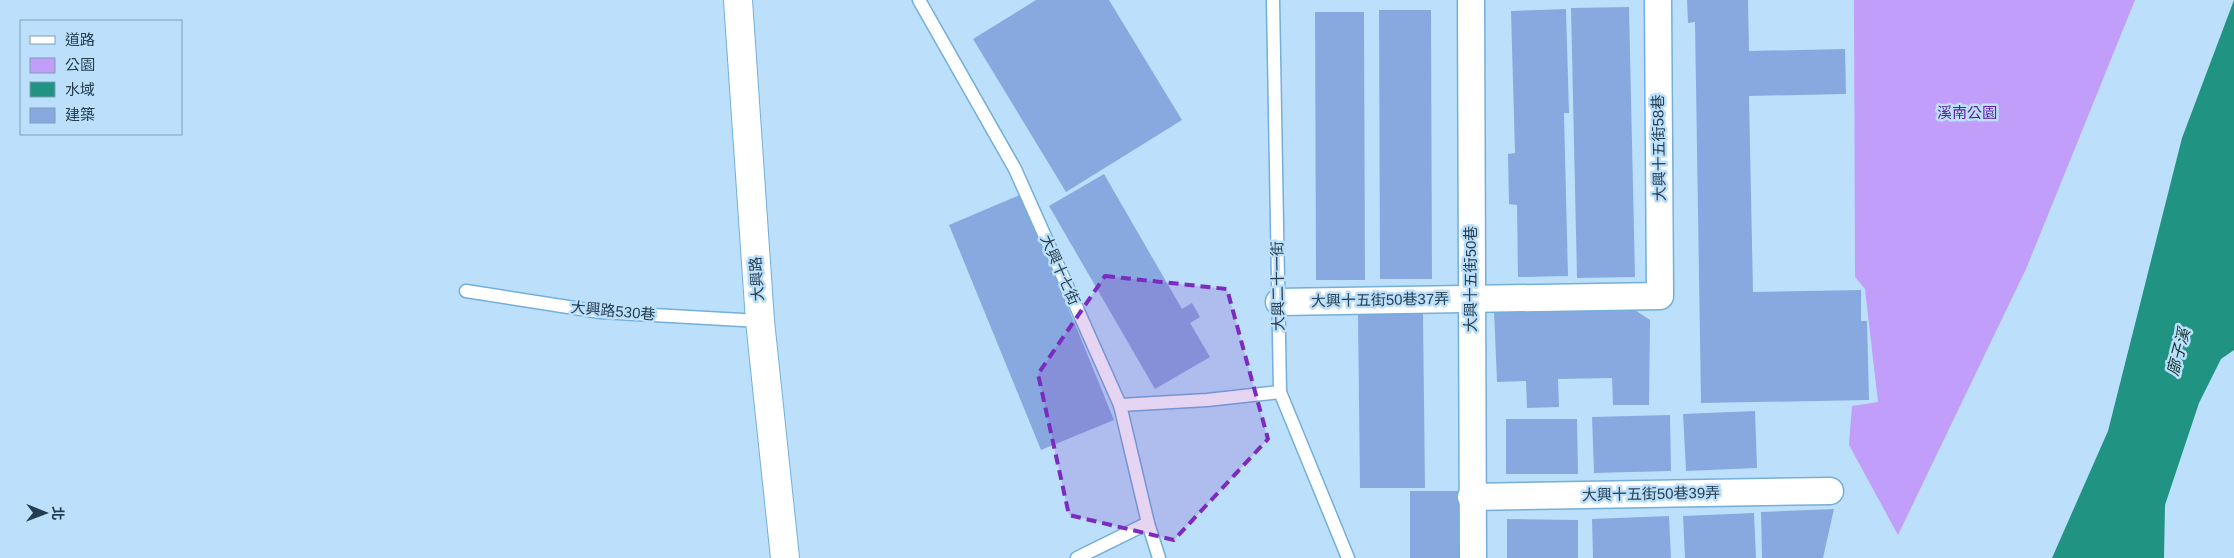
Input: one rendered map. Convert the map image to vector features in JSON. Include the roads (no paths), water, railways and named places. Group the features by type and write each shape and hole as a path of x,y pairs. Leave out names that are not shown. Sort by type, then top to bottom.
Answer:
{"main road":[{"name":"大興路","path":"738,0 760,321 785,558"}],"street":[{"name":"大興十五街50巷","path":"1471,0 1471,497 1473,558"},
{"name":"大興十五街58巷","path":"1658,0 1660,296"},
{"name":"大興十五街50巷37弄","path":"1279,302 1660,296"},
{"name":"大興十五街50巷39弄","path":"1471,497 1830,491"}],"lane":[{"name":"大興十七街","path":"919,0 1016,169 1120,405 1148,524 1159,558"},
{"name":"大興二十一街","path":"1274,0 1280,392 1348,558"},
{"name":"大興路530巷","path":"466,291 600,312 760,321"},
{"path":"1120,405 1207,400 1280,392"},
{"path":"1077,558 1148,524"}],"water":[{"name":"廍子溪","path":"2234,0 2234,350 2221,359 2199,403 2165,505 2164,558 2052,558 2108,431 2182,138"}],"park label":[{"name":"溪南公園","path":"1967,113"}]}
